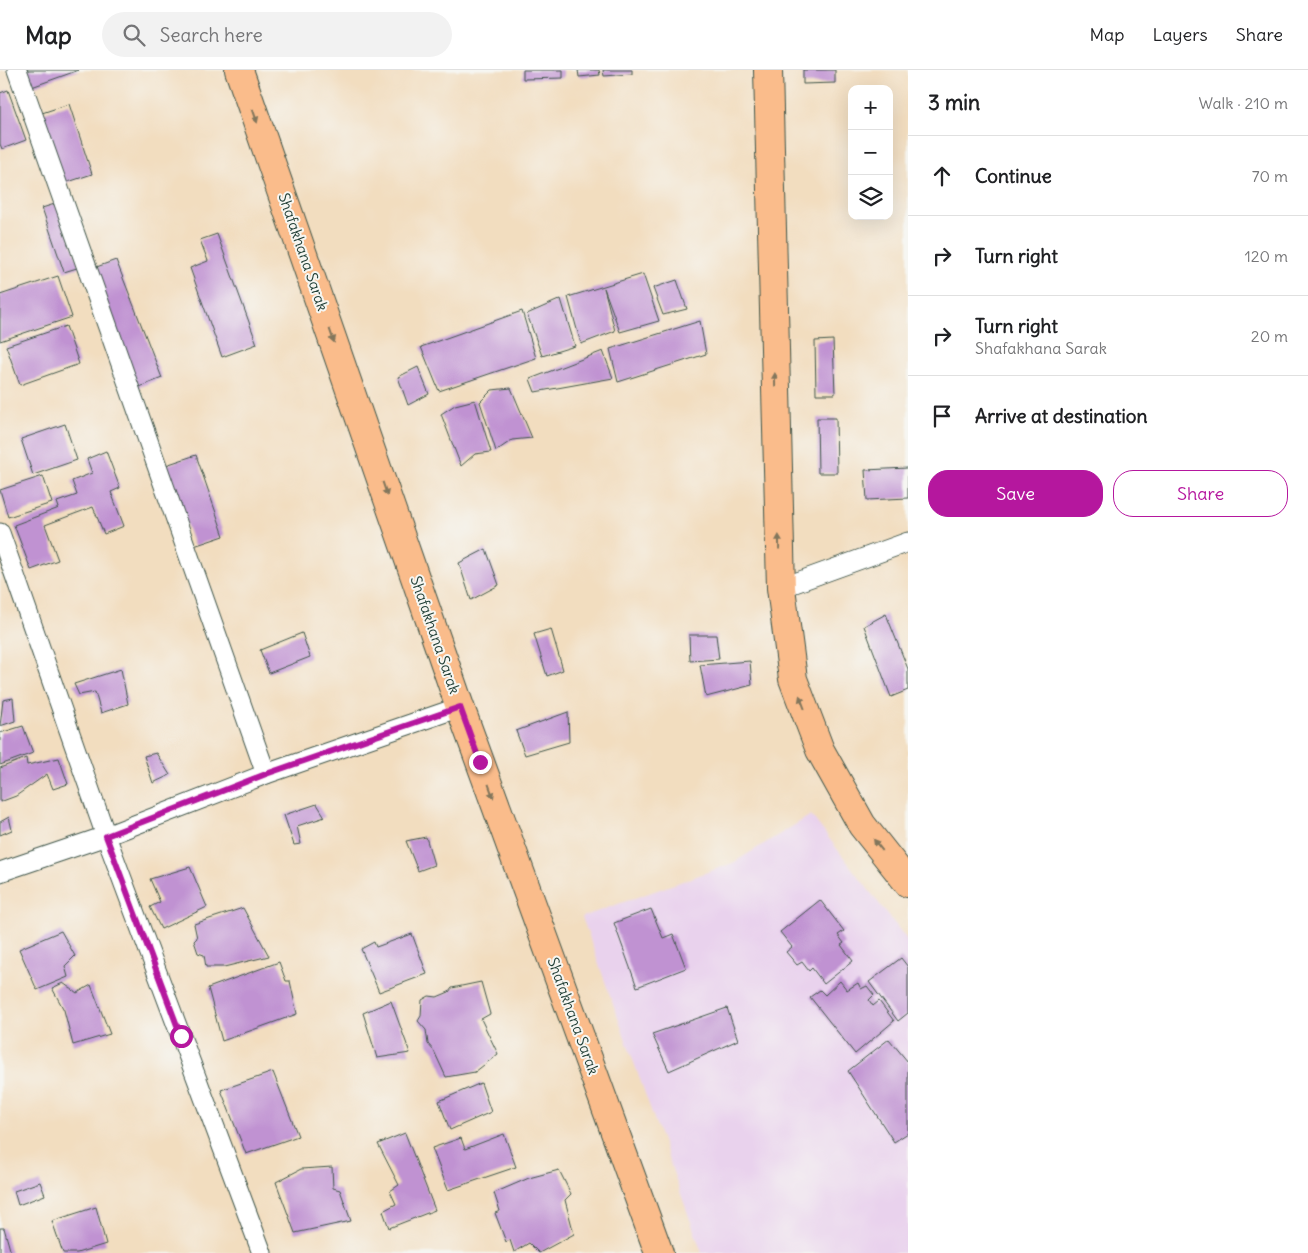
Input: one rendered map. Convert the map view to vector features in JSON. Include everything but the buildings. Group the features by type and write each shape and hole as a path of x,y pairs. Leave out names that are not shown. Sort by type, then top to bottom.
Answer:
{"main road":[{"name":"Shafakhana Sarak","path":"239,70 460,707 660,1253"},
{"path":"768,70 781,588 793,679 820,750 862,826 908,883"}],"street":[{"path":"17,70 266,774"},
{"path":"0,533 106,836 262,1253"},
{"path":"781,588 908,542"},
{"path":"0,872 106,836 266,774 460,707"}],"shaded area":[{"path":"811,815 908,941 908,1253 702,1253 582,917 733,863"}],"route":[{"path":"181,1036 106,836 266,774 460,707 480,762"}]}
